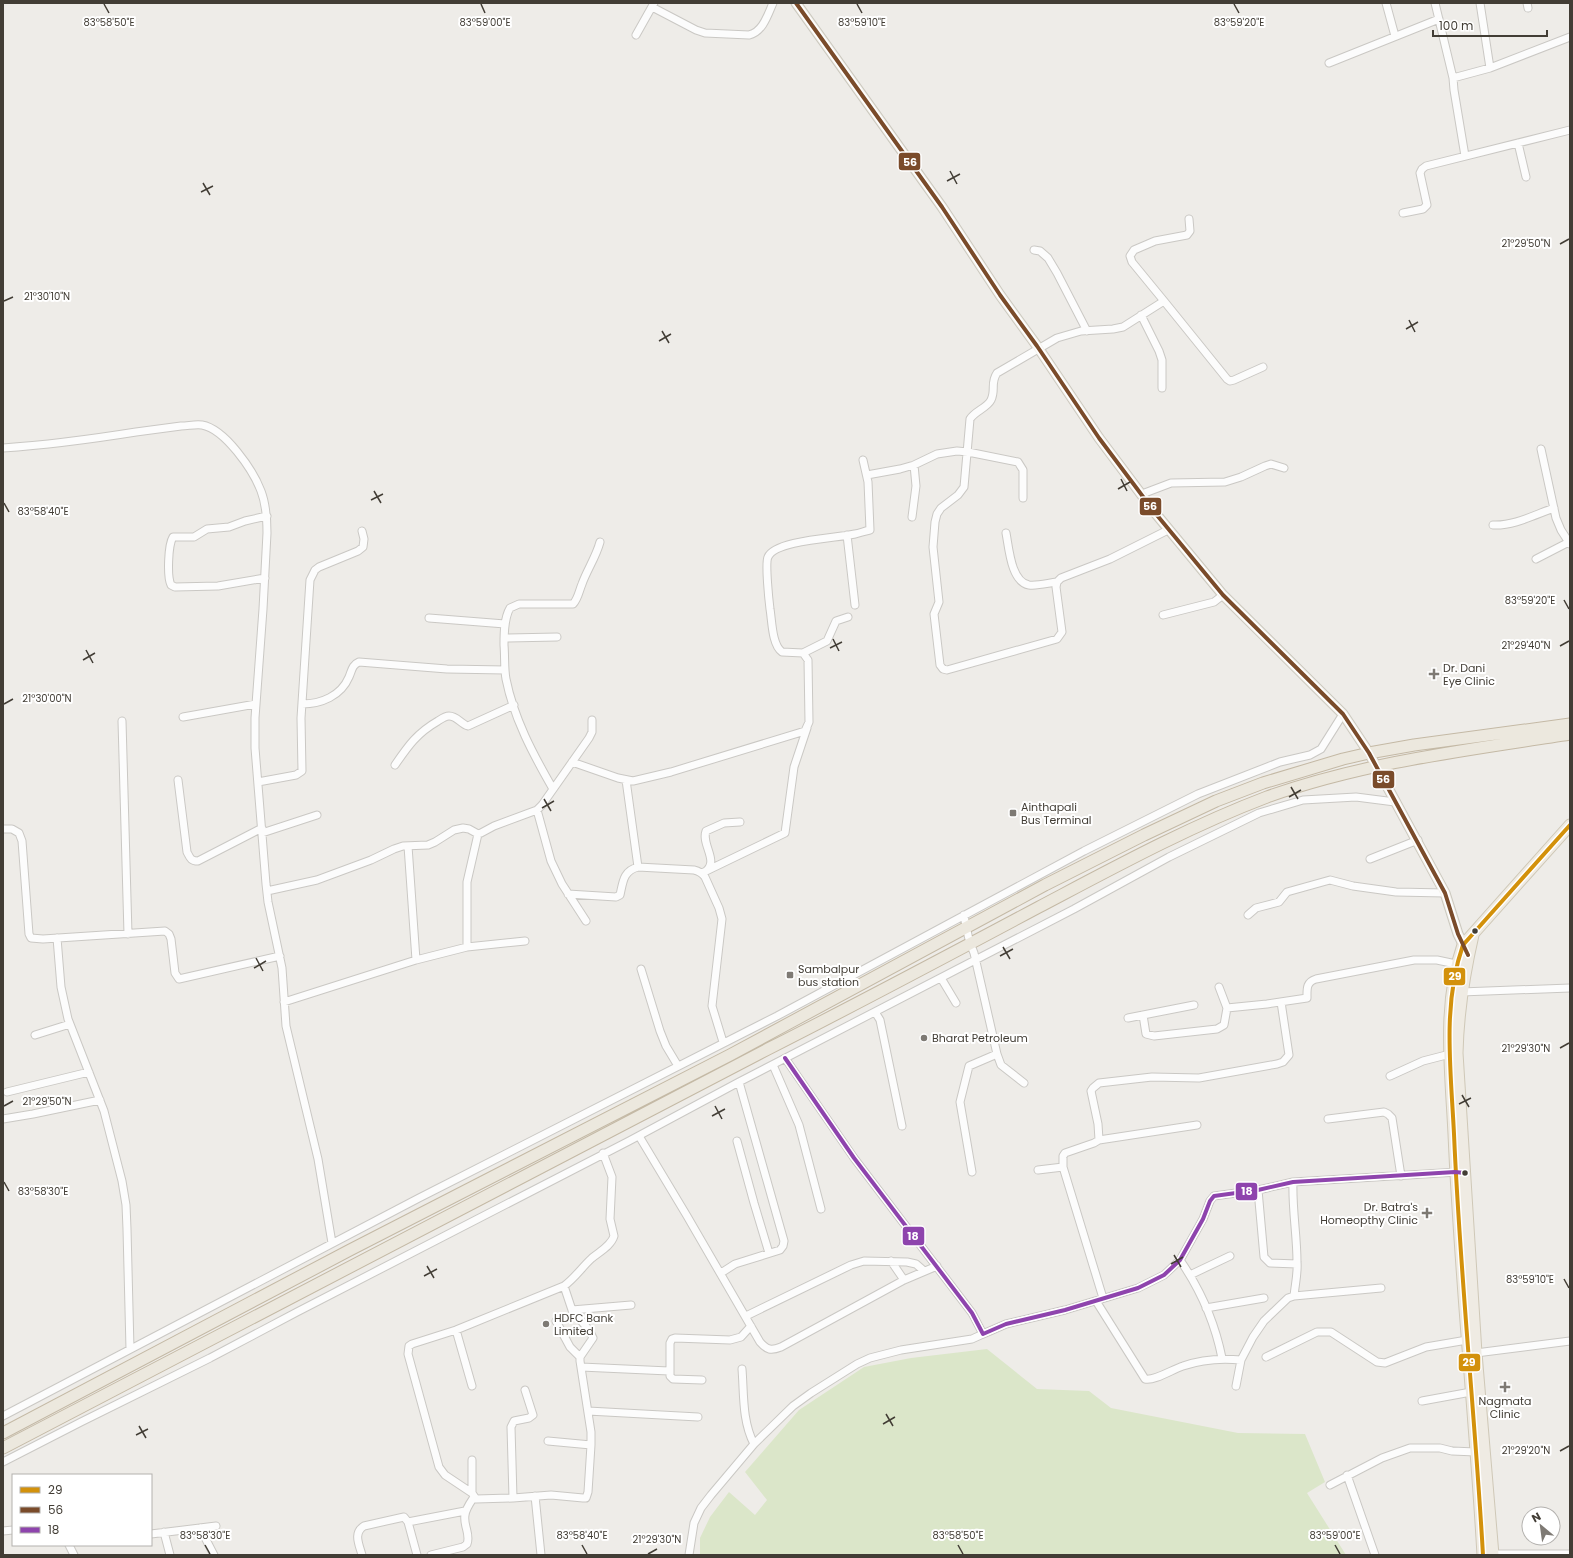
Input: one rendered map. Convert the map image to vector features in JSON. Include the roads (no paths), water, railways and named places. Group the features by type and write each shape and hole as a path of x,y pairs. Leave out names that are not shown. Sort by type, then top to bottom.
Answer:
{"highway":[{"path":"3,1433 343,1254 730,1055 1045,885 1137,838 1216,801 1263,783 1336,761 1369,753 1414,745 1570,724"},
{"path":"3,1448 768,1049 860,1003 1132,858 1220,817 1266,798 1340,775 1376,766 1455,751 1570,734"}],"main road":[{"path":"796,3 942,207 1000,295 1040,349 1099,438 1168,530 1223,595 1343,714 1369,753 1395,802 1418,840 1445,893 1458,934 1468,955"},
{"path":"1490,1555 1476,1352 1450,1054 1450,1008 1456,964 1463,945 1570,825"},
{"path":"1473,934 1461,992 1458,1022 1457,1053 1460,1172 1467,1340 1471,1392 1476,1452 1490,1555"}],"street":[{"path":"636,35 653,5 696,30 706,33 755,34 760,30 773,3"},
{"path":"1386,3 1395,36"},
{"path":"1435,3 1453,78 1465,156"},
{"path":"1480,3 1490,68"},
{"path":"1328,63 1439,19"},
{"path":"1453,78 1490,68 1570,37"},
{"path":"1403,213 1423,209 1427,205 1420,173 1426,166 1570,130"},
{"path":"1518,143 1526,177"},
{"path":"1189,219 1190,230 1186,236 1155,241 1134,250 1130,256 1132,262 1160,304 1227,379 1234,380 1263,367"},
{"path":"1034,250 1045,253 1075,304 1087,330"},
{"path":"1057,582 1056,587 1062,632 1057,639 947,670 943,669 939,660 934,614 939,602 933,547 935,522 937,514 941,508 958,495 964,486 970,419 989,404 991,400 994,377 997,373 1057,338 1087,330 1123,327 1160,304"},
{"path":"1141,315 1162,360 1162,388"},
{"path":"3,448 38,445 147,430 202,425 220,433 236,451 257,482 264,499 267,516 265,578 255,733 267,891 280,956 286,1026 318,1160 332,1243"},
{"path":"1536,559 1570,543 1558,524 1541,449"},
{"path":"867,475 914,465 937,454 957,451 968,452 1018,462 1023,470 1023,498"},
{"path":"848,617 836,621 827,641 803,653 782,652 776,647 769,605 768,557 772,552 780,548 794,544 870,530 869,491 863,460"},
{"path":"1142,494 1171,483 1225,482 1271,464 1284,468"},
{"path":"912,517 916,486 914,465"},
{"path":"1493,525 1506,525 1554,508"},
{"path":"265,578 218,586 175,587 171,585 168,576 170,544 173,538 194,537 207,529 228,527 267,516"},
{"path":"1006,533 1014,570 1019,580 1024,584 1030,585 1057,582 1065,576 1110,559 1168,530"},
{"path":"258,782 296,775 302,771 300,733 312,574 319,567 358,551 363,547 364,538 362,531"},
{"path":"847,535 855,605"},
{"path":"553,789 528,744 514,705 505,670 504,638 507,612 510,608 519,604 573,604 600,542"},
{"path":"1163,615 1214,602 1223,595"},
{"path":"429,618 505,624"},
{"path":"504,638 556,637"},
{"path":"702,874 784,833 794,767 809,722 808,660 803,653"},
{"path":"302,704 321,703 331,697 344,686 353,667 359,662 447,669 505,670"},
{"path":"183,717 256,704"},
{"path":"395,765 416,737 428,726 441,719 451,716 468,726 514,705"},
{"path":"3,1416 332,1243 723,1042 777,1016 1084,850 1198,794 1280,762 1310,755 1316,752 1321,749 1343,714"},
{"path":"478,834 537,810 589,738 592,732 592,720"},
{"path":"122,721 128,934"},
{"path":"572,762 626,780 645,779 800,733 807,728"},
{"path":"178,780 187,852 193,861 198,861 262,830 317,815"},
{"path":"626,780 638,867"},
{"path":"3,1462 210,1358 941,978 1169,857 1259,813 1303,800 1356,797 1395,802"},
{"path":"537,810 550,861 568,894 586,921"},
{"path":"702,874 709,869 711,864 705,836 706,831 724,823 740,822"},
{"path":"267,891 317,880 371,860 394,849 435,842 454,830 469,828 478,834"},
{"path":"3,829 12,829 19,833 22,841 29,934 31,938 36,940 165,931 169,934 175,973 179,979 280,956"},
{"path":"467,947 467,882 478,834"},
{"path":"1370,859 1418,840"},
{"path":"408,846 416,960"},
{"path":"568,894 616,897 620,895 627,872 632,868 638,867 699,871 705,877 719,908 722,919 712,1006 723,1042"},
{"path":"1248,915 1256,908 1279,902 1288,892 1330,880 1353,886 1396,892 1445,893"},
{"path":"964,915 969,944 974,953 997,1054 1001,1065 1024,1083"},
{"path":"57,938 61,987 70,1024 100,1100 120,1170 126,1205 130,1349"},
{"path":"284,1002 416,960 467,947 525,940"},
{"path":"1226,1008 1307,998 1307,986 1312,980 1316,979 1423,959 1456,964"},
{"path":"640,969 660,1031 666,1046 678,1066"},
{"path":"941,978 956,1003"},
{"path":"1143,1015 1146,1034 1154,1036 1217,1029 1224,1026 1226,1008 1219,987"},
{"path":"1461,992 1570,988"},
{"path":"1099,1140 1098,1124 1091,1091 1099,1083 1152,1077 1199,1078 1283,1062 1289,1055 1281,1002"},
{"path":"1128,1018 1194,1005"},
{"path":"875,1012 880,1020 902,1126"},
{"path":"35,1035 70,1024"},
{"path":"972,1172 960,1102 969,1066 997,1054"},
{"path":"1390,1076 1423,1061 1450,1054"},
{"path":"785,1058 854,1158 972,1313 983,1334"},
{"path":"773,1064 798,1125 822,1209"},
{"path":"7,1092 88,1072"},
{"path":"721,1273 735,1264 780,1250 783,1246 784,1240 739,1082"},
{"path":"3,1119 100,1100"},
{"path":"1328,1119 1384,1112 1388,1114 1392,1118 1400,1176"},
{"path":"1103,1298 1063,1167 1063,1156 1065,1153 1099,1140 1197,1126"},
{"path":"638,1136 721,1273 760,1342 766,1348 772,1350 780,1347 904,1280 937,1266"},
{"path":"737,1141 769,1254"},
{"path":"564,1286 572,1310 592,1334 591,1342 580,1357 591,1432 588,1492 586,1498 551,1495 479,1500 445,1475 439,1467 407,1350 412,1344 456,1330 564,1286 574,1279 592,1258 610,1243 614,1236 610,1219 612,1177 603,1154"},
{"path":"1038,1170 1063,1167"},
{"path":"688,1555 694,1523 701,1508 754,1444 793,1406 857,1364 885,1353 960,1341 983,1334 1006,1324 1065,1310 1138,1288 1168,1272 1180,1260 1214,1196 1258,1190 1293,1182 1460,1172"},
{"path":"1293,1182 1293,1213 1296,1235 1297,1264 1294,1296"},
{"path":"1258,1190 1264,1257 1270,1263 1297,1264"},
{"path":"1190,1275 1230,1256"},
{"path":"1180,1260 1190,1275 1206,1308 1218,1341 1222,1358"},
{"path":"746,1316 851,1265 864,1261 907,1262 916,1264 924,1271"},
{"path":"891,1261 904,1280"},
{"path":"1236,1386 1241,1360 1253,1337 1264,1321 1288,1298 1294,1296 1381,1288"},
{"path":"1206,1308 1264,1298"},
{"path":"1096,1301 1145,1379 1152,1379 1182,1366 1197,1362 1222,1358 1241,1360"},
{"path":"572,1310 631,1306"},
{"path":"556,1321 570,1348 580,1357"},
{"path":"702,1380 673,1378 670,1376 670,1343 672,1339 730,1340 741,1337 751,1326"},
{"path":"456,1330 472,1386"},
{"path":"1266,1357 1317,1332 1331,1332 1377,1362 1385,1363 1426,1347 1467,1340"},
{"path":"1476,1352 1570,1341"},
{"path":"581,1367 669,1371"},
{"path":"742,1369 747,1425 749,1434 754,1444"},
{"path":"513,1498 511,1427 514,1421 528,1418 533,1414 525,1390"},
{"path":"1422,1401 1471,1392"},
{"path":"588,1411 698,1417"},
{"path":"548,1441 591,1445"},
{"path":"1330,1485 1396,1452 1410,1448 1440,1448 1452,1451 1476,1452"},
{"path":"431,1555 463,1547 467,1544 469,1538 465,1524 466,1511 473,1495 472,1460"},
{"path":"1348,1475 1375,1555"},
{"path":"535,1496 541,1555"},
{"path":"408,1522 466,1511"},
{"path":"362,1555 357,1533 360,1529 364,1526 400,1517 404,1517 408,1522 417,1555"},
{"path":"152,1534 216,1526"},
{"path":"200,1528 214,1555"},
{"path":"164,1532 170,1555"},
{"path":"70,1546 74,1555"},
{"path":"1490,1555 1569,1554"}],"place":[{"name":"Dr. Dani Eye Clinic","path":"1434,674"},
{"name":"Ainthapali Bus Terminal","path":"1013,813"},
{"name":"Sambalpur bus station","path":"790,975"},
{"name":"Bharat Petroleum","path":"924,1038"},
{"name":"Dr. Batra's Homeopthy Clinic","path":"1427,1213"},
{"name":"HDFC Bank Limited","path":"546,1324"},
{"name":"Nagmata Clinic","path":"1505,1387"}]}
